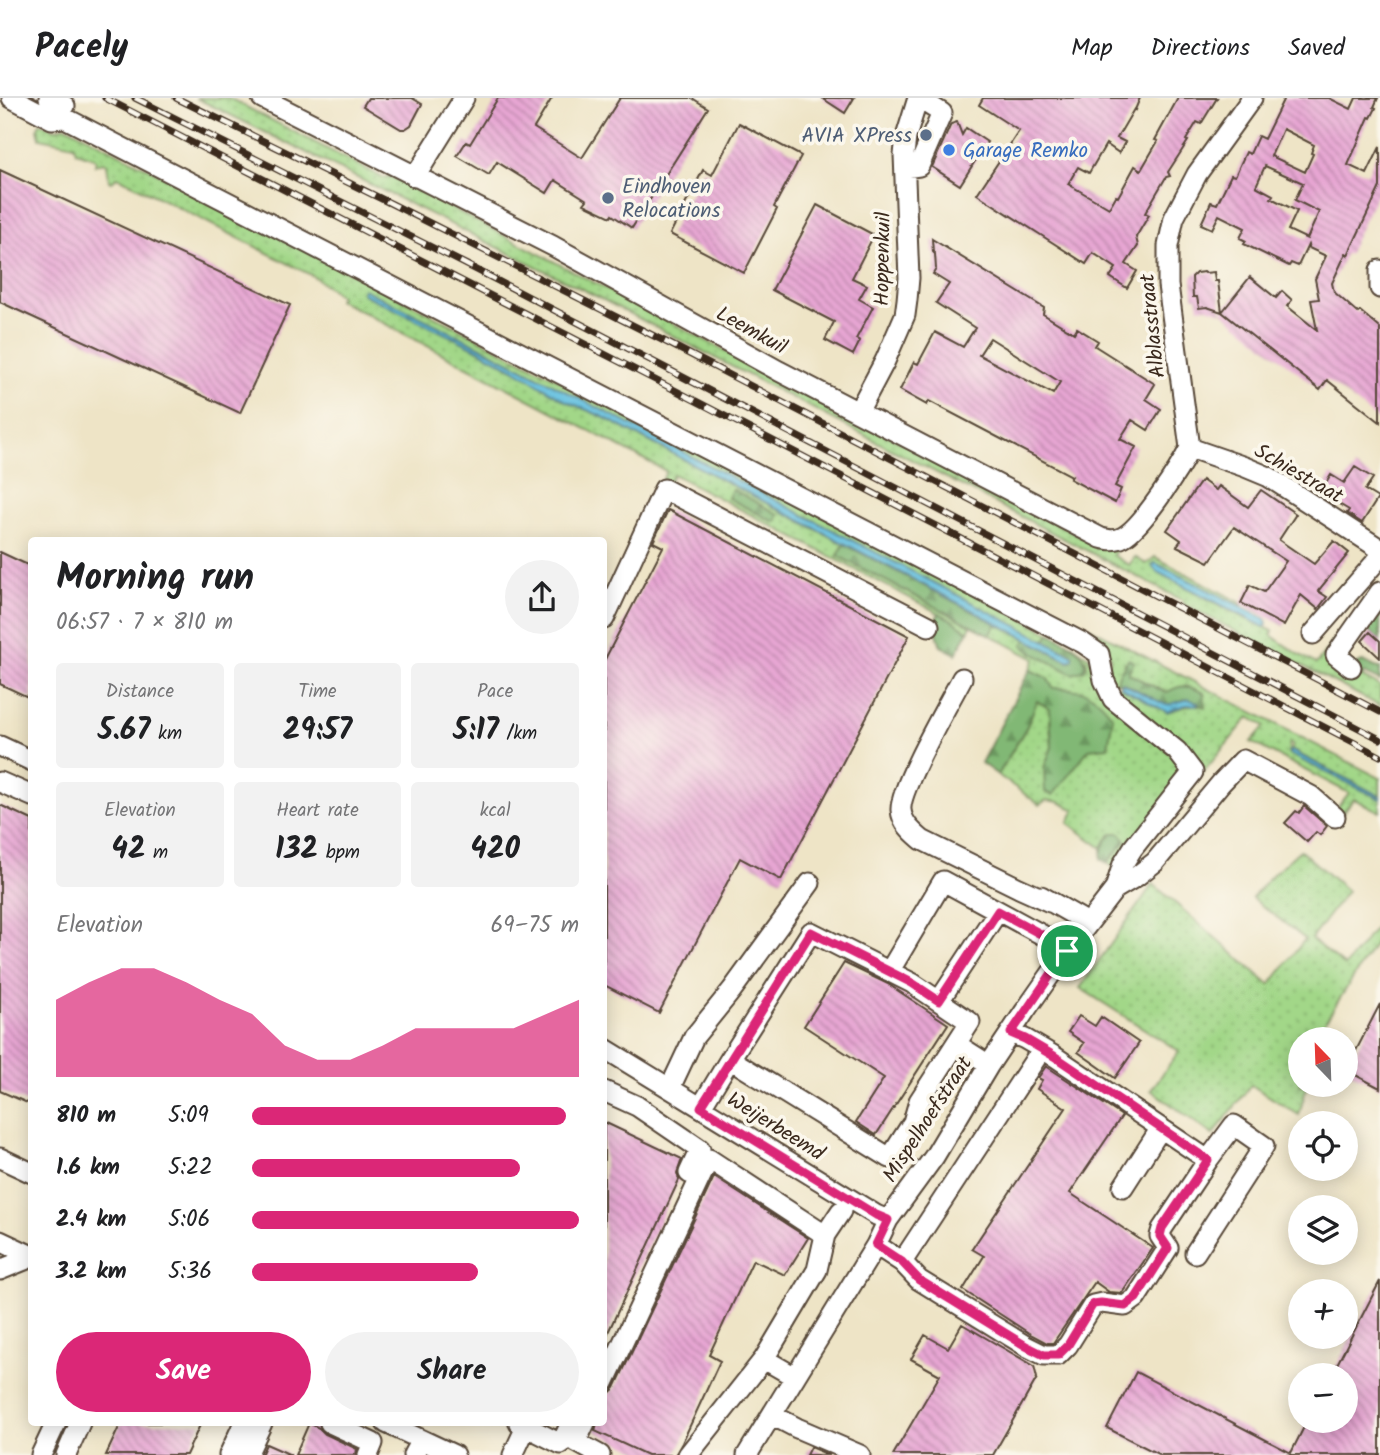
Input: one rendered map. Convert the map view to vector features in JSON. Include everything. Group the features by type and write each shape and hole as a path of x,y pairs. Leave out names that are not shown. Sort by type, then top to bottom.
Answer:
{"street":[{"name":"Mispelhoefstraat","path":"12,98 52,119 65,118 77,124 1083,643 1099,654 1104,680 1113,699 1177,751 1193,772 1133,848 1123,864 1115,889 1067,951 989,1065 934,1157 888,1220 876,1245 747,1455"},
{"name":"Leemkuil","path":"262,98 552,246 779,371 1101,538 1113,540 1133,530 1184,460 1190,447"},
{"path":"415,177 464,98"},
{"path":"905,168 919,166 942,113 918,98"},
{"name":"Hoppenkuil","path":"858,412 885,362 905,315 909,278 906,137 918,98"},
{"name":"Alblasstraat","path":"1190,447 1168,285 1168,246 1174,218 1197,174 1252,98"},
{"path":"1380,271 1380,288"},
{"name":"Schiestraat","path":"1190,447 1269,477 1380,549"},
{"path":"607,612 664,489 929,625"},
{"path":"1313,634 1380,557"},
{"path":"1351,667 1336,655 1380,592"},
{"path":"962,678 910,779 903,797 907,816 915,824 1088,923"},
{"path":"0,746 28,759"},
{"name":"Mispelhoefstraat","path":"1115,889 1155,862 1243,760 1311,796 1335,817"},
{"path":"0,782 28,794"},
{"path":"889,972 943,881 1067,951"},
{"path":"664,1085 694,1037 810,883"},
{"path":"939,1001 998,911"},
{"path":"701,1107 730,1059 811,932 912,983 970,1021 919,1101 913,1122 890,1158 730,1059"},
{"path":"1011,1033 1042,1049 1208,1160"},
{"path":"956,1044 989,1065"},
{"path":"902,1262 1042,1049"},
{"name":"Weijerbeemd","path":"607,1050 888,1220"},
{"path":"607,1092 637,1106 700,1149 607,1348"},
{"path":"876,1245 902,1262 919,1280 1026,1346 1044,1355 1058,1355 1068,1345 1093,1304 1125,1306 1136,1298 1168,1248 1160,1236 1162,1228 1234,1125 1264,1146 1195,1253"},
{"path":"1123,1187 1161,1128"},
{"path":"934,1157 960,1174"},
{"path":"0,1158 28,1171"},
{"path":"607,1378 709,1159 825,1235"},
{"path":"688,1455 764,1359 817,1270 825,1235 841,1211"},
{"path":"0,1241 28,1254"},
{"path":"0,1270 28,1258"},
{"path":"764,1359 795,1377"},
{"path":"772,1415 860,1455"},
{"path":"41,1455 55,1426"},
{"path":"66,1455 79,1426"},
{"path":"229,1455 243,1426"},
{"path":"247,1455 261,1426"},
{"path":"335,1426 370,1449 382,1426"},
{"path":"388,1426 417,1447 454,1455"},
{"path":"513,1455 523,1426"},
{"path":"525,1426 561,1444 570,1426"},
{"path":"584,1426 576,1442 600,1455"}],"green space":[{"path":"196,98 229,98 383,178 390,176 1090,541 1117,549 1113,555 1129,565 1135,557 1146,564 1155,557 1243,604 1239,607 1155,563 1157,572 1273,631 1271,635 1316,664 1347,624 1332,656 1380,686 1380,706 1183,604 1184,601 590,293"},
{"path":"40,123 55,129 66,126 1050,633 1045,641 477,345 362,293 475,348 566,401 601,416 844,544 838,556 971,625 968,632 954,621 673,474 668,484 662,481 666,471 338,300 340,296 313,276 122,179 116,177 112,182 109,181 107,164 103,162 95,165 94,158 76,152 74,145 40,138"},
{"path":"732,489 778,514 777,520 774,522 728,498"},
{"path":"844,544 997,624 990,635 838,556"},
{"path":"1012,594 1094,630 1380,778 1380,796 1291,750 1293,745 1290,742 1288,753 1380,799 1380,812 1354,799 1342,813 1337,808 1349,793 1251,742 1265,726 1249,717 1137,852 1203,769 1203,765 1114,693 1121,684 1122,688 1167,712 1191,705 1129,674 1129,671 1119,674 1117,682 1111,686 1108,665 1111,657 1107,650 1010,597"},
{"path":"1375,605 1380,610 1380,641 1361,623"},
{"path":"939,613 968,632 956,654 941,646 934,624"},
{"path":"997,624 1026,639 1024,645 1087,666 1086,660 1070,643 1089,657 1099,684 1189,773 1113,867 1107,863 1126,841 1106,840 1102,848 1068,823 1075,810 1059,802 1046,800 1040,805 998,775 1027,726 1037,701 1050,709 1052,747 1044,768 1079,760 1089,749 1072,689 1053,688 1047,678 1030,670 1035,659 990,635"},
{"path":"1050,633 1079,652 1085,663 1085,670 1073,674 1023,645 1027,639 1071,661 1073,655 1045,641"},
{"path":"1128,659 1134,662 1129,674 1166,693 1181,686 1198,690 1204,693 1206,707 1185,699 1166,705 1117,682"},
{"path":"1362,662 1380,668 1380,681 1364,673 1363,677 1357,674 1356,665"},
{"path":"1030,670 1047,678 1053,688 1088,693 1113,717 1108,747 1089,749 1053,795 1045,792 1044,768 1052,747 1050,709 1037,701 1027,726 998,775 981,763"},
{"path":"1112,833 1120,833 1126,841 1107,863 1101,859 1102,851"},
{"path":"1300,850 1347,891 1311,939 1345,966 1380,922 1380,936 1324,1027 1288,1027 1288,1097 1304,1097 1300,1111 1293,1111 1251,1085 1213,1135 1151,1090 1179,1051 1080,988 1153,884 1270,985 1305,939 1252,898 1272,875"}],"water":[{"path":"363,289 477,345 1073,655 1073,659 1069,661 601,416 566,401 475,348 363,294"},
{"path":"1155,563 1266,619 1267,625 1264,627 1157,572 1152,566"},
{"path":"1122,683 1166,705 1189,699 1198,703 1167,712 1122,688"},
{"path":"1289,751 1380,796 1380,799 1289,754"}],"building":[{"path":"368,98 412,98 422,104 411,125 401,129 363,106"},
{"path":"498,98 552,98 534,128 582,158 620,98 692,98 708,108 632,228 612,215 611,217 584,204 587,200 555,180 547,193 497,162 489,175 457,156 466,142 470,144"},
{"path":"822,98 854,98 845,113"},
{"path":"983,98 1140,98 1117,138 1125,142 1119,153 1106,144 1089,173 1078,167 1068,184 1109,208 1135,166 1141,170 1178,98 1217,98 1201,124 1197,122 1168,172 1170,176 1166,177 1145,213 1149,215 1136,237 1138,246 1126,264 1137,271 1127,288 1110,277 1116,268 1093,253 1086,264 977,194 1019,131 979,105"},
{"path":"1284,98 1329,98 1351,109 1356,98 1378,98 1374,107 1376,108 1371,118 1369,117 1348,165 1367,174 1380,147 1380,187 1332,283 1334,292 1380,328 1380,422 1327,380 1320,390 1222,312 1250,277 1276,298 1282,291 1292,300 1287,306 1317,330 1311,300 1319,299 1315,279 1326,256 1308,245 1298,266 1291,263 1289,266 1244,244 1246,241 1240,238 1245,228 1219,215 1212,229 1201,224 1211,202 1217,204 1231,175 1235,176 1246,152 1250,154 1258,136 1264,139","holes":["1283,129 1314,145 1305,172 1271,156","1265,166 1303,183 1295,200 1319,212 1307,239 1288,230 1297,211 1271,198 1273,195 1256,186"]},
{"path":"957,122 962,135 966,128 987,142 960,185 932,167 951,124"},
{"path":"739,123 801,156 744,273 670,234 703,170 712,175"},
{"path":"0,170 290,305 240,413 0,302"},
{"path":"817,205 874,235 852,278 867,285 859,299 873,307 856,339 860,341 853,355 825,340 834,322 772,290"},
{"path":"932,239 1044,308 1043,314 1074,333 1077,328 1098,341 1095,346 1155,384 1146,399 1161,409 1148,430 1132,420 1120,439 1136,447 1115,486 1121,489 1115,503 1070,479 1072,476 929,401 927,405 900,390 914,362 918,364 935,332 963,347 975,328 936,303 949,284 933,274 936,269","holes":["990,338 1060,382 1053,394 979,355"]},
{"path":"1214,272 1215,281 1218,281 1222,312 1207,307 1199,308 1197,297 1193,297 1192,277 1196,273"},
{"path":"1355,467 1373,478 1365,490 1378,498 1362,523 1347,513 1349,510 1319,495 1331,475 1344,483"},
{"path":"1202,480 1216,490 1219,486 1248,507 1261,490 1296,514 1279,540 1314,564 1334,541 1349,553 1318,591 1327,597 1318,609 1301,595 1284,626 1241,603 1250,585 1264,592 1286,561 1234,527 1209,562 1177,546 1181,540 1167,530"},
{"path":"668,510 909,636 781,880 740,858 659,1013 607,987 607,655 663,547 653,542"},
{"path":"0,552 28,565 28,697 0,684"},
{"path":"1370,632 1380,641 1380,658 1362,641"},
{"path":"0,805 28,818 28,1103 0,1091"},
{"path":"1304,806 1327,826 1320,835 1316,832 1307,842 1285,823"},
{"path":"844,963 888,984 948,1024 876,1135 856,1122 884,1078 804,1026"},
{"path":"1380,1004 1380,1088 1358,1076 1358,1047"},
{"path":"1079,1016 1095,1026 1101,1017 1139,1043 1115,1078 1078,1052 1084,1043 1068,1032"},
{"path":"1046,1066 1122,1116 1070,1193 1153,1248 1122,1293 1109,1292 1095,1282 1053,1343 1047,1343 1032,1335 963,1290 984,1256 972,1249 1066,1108 1037,1089 1042,1080 1038,1078"},
{"path":"607,1123 682,1159 677,1173 679,1180 607,1335"},
{"path":"714,1177 808,1238 785,1275 753,1260 709,1355 720,1361 675,1455 647,1455 595,1431 596,1426 607,1426 607,1395 615,1388"},
{"path":"1380,1281 1380,1455 1160,1455 1107,1428 1136,1372 1291,1453 1301,1433 1358,1433 1358,1363 1338,1363 1345,1349 1358,1349 1358,1324"},
{"path":"962,1324 1034,1366 1037,1378 993,1455 893,1455 940,1375 911,1359 925,1335 948,1348"},
{"path":"120,1426 200,1426 186,1455 106,1455"},
{"path":"308,1426 315,1426 325,1434 357,1449 356,1455 295,1455"},
{"path":"266,1444 291,1455 261,1455"},
{"path":"810,1447 829,1455 806,1455"}],"railway":[{"path":"105,98 1380,756"},
{"path":"135,98 473,268 1380,739"},
{"path":"176,98 668,343 1380,712"}],"place":[{"name":"AVIA XPress","path":"926,135"},
{"name":"Garage Remko","path":"949,150"},
{"name":"Eindhoven Relocations","path":"608,198"}],"route":[{"path":"998,911 1067,951 1011,1033 1054,1056 1208,1160 1162,1228 1160,1236 1168,1248 1136,1298 1125,1306 1093,1304 1068,1345 1058,1355 1044,1355 919,1280 902,1262 876,1245 888,1220 701,1107 811,932 912,983 939,1001 998,911"}]}
